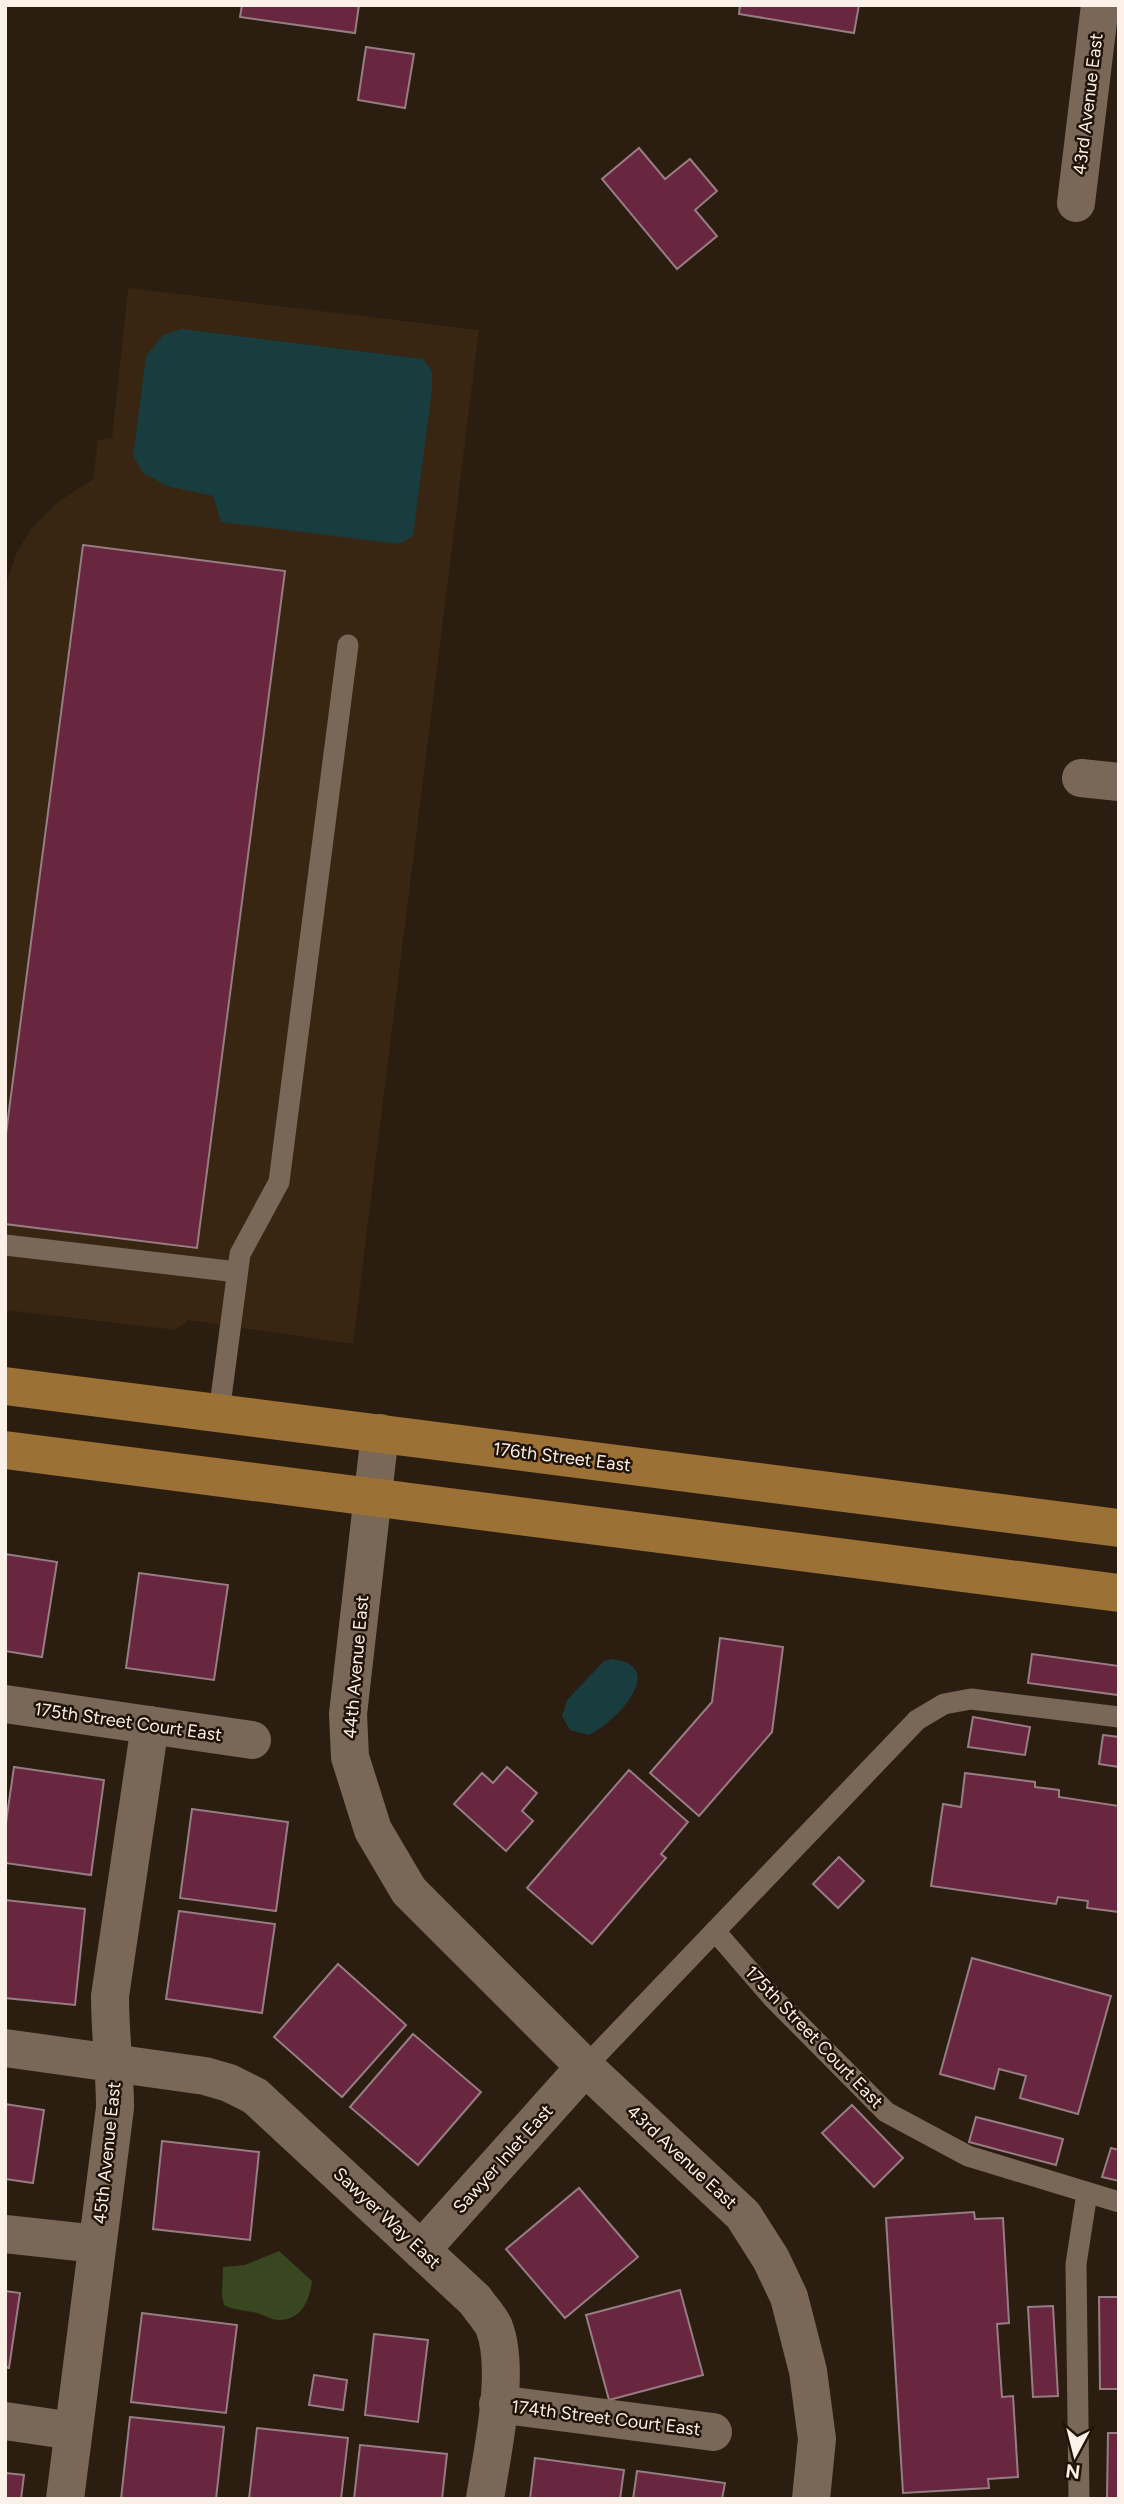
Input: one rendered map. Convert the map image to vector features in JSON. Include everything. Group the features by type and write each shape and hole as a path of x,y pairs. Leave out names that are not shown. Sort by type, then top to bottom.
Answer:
{"main road":[{"name":"176th Street East","path":"5,1386 1119,1528"},
{"path":"5,1450 1119,1593"}],"street":[{"name":"43rd Avenue East","path":"1076,203 1100,5"},
{"path":"1081,778 1119,782"},
{"name":"44th Avenue East","path":"380,1433 348,1714 350,1757 373,1830 409,1891 585,2067"},
{"name":"175th Street Court East","path":"5,1704 252,1740"},
{"name":"45th Avenue East","path":"65,2499 115,2108 110,1996 150,1725"},
{"name":"Sawyer Way East","path":"5,2048 205,2076 229,2083 256,2096 475,2300 494,2326 500,2362 498,2404 485,2499"},
{"name":"43rd Avenue East","path":"585,2067 743,2215 771,2259 789,2297 808,2371 817,2439 811,2499"},
{"name":"Sawyer Inlet East","path":"421,2250 585,2067"},
{"path":"5,2234 97,2245"},
{"name":"174th Street Court East","path":"498,2404 713,2432"},
{"path":"5,2421 73,2431"}],"lane":[{"path":"219,1413 240,1254 279,1182 348,645"},
{"path":"5,1245 237,1272"},
{"path":"585,2067 917,1720 944,1704 971,1699 1119,1717"},
{"name":"175th Street Court East","path":"715,1931 772,1997 886,2112 968,2156 1119,2202"},
{"path":"1079,2499 1076,2264 1087,2193"}],"shaded area":[{"path":"128,288 479,330 353,1344 188,1320 176,1330 5,1310 5,587 17,552 31,529 58,502 93,479 98,440 112,438"}],"green space":[{"path":"279,2251 312,2281 307,2301 299,2312 287,2319 276,2320 224,2305 223,2267 245,2265"}],"water":[{"path":"182,329 423,359 432,371 432,390 413,536 399,544 221,522 213,496 167,486 143,473 133,456 146,356 163,335"},
{"path":"612,1659 629,1664 637,1672 637,1683 632,1696 611,1719 589,1735 570,1730 562,1716 567,1700 604,1661"}],"building":[{"path":"242,5 359,5 355,33 240,17"},
{"path":"740,5 859,5 854,33 739,14"},
{"path":"366,47 414,54 405,108 358,100"},
{"path":"639,148 665,179 690,159 717,191 695,210 717,236 677,269 602,179"},
{"path":"83,545 285,571 197,1248 5,1224 5,1141"},
{"path":"5,1554 57,1562 42,1657 5,1651"},
{"path":"139,1573 228,1585 214,1680 126,1668"},
{"path":"720,1638 783,1647 772,1732 699,1816 650,1773 712,1702"},
{"path":"1032,1654 1119,1666 1118,1695 1028,1683"},
{"path":"973,1717 1030,1727 1025,1755 968,1747"},
{"path":"1103,1735 1119,1737 1119,1767 1099,1764"},
{"path":"14,1767 104,1780 91,1875 5,1863 5,1829"},
{"path":"507,1767 537,1793 522,1811 533,1821 506,1851 454,1804 482,1773 493,1783"},
{"path":"629,1770 688,1822 661,1854 666,1858 592,1944 527,1888"},
{"path":"965,1773 1035,1782 1035,1787 1059,1790 1059,1797 1119,1806 1119,1912 1087,1908 1088,1901 1058,1897 1056,1904 931,1886 943,1804 961,1807"},
{"path":"192,1809 288,1822 276,1911 180,1898"},
{"path":"839,1857 864,1881 838,1908 813,1884"},
{"path":"5,1900 85,1909 75,2005 5,1998"},
{"path":"179,1911 275,1924 262,2013 166,1999"},
{"path":"972,1958 1111,1996 1078,2114 1020,2098 1026,2076 999,2069 994,2089 940,2074"},
{"path":"338,1964 406,2025 342,2097 274,2037"},
{"path":"413,2034 481,2092 418,2165 350,2107"},
{"path":"5,2104 44,2110 33,2183 5,2179"},
{"path":"852,2105 903,2158 874,2187 822,2133"},
{"path":"976,2117 1063,2139 1056,2165 969,2142"},
{"path":"162,2141 259,2152 250,2240 153,2229"},
{"path":"1111,2148 1119,2150 1119,2181 1102,2177"},
{"path":"579,2188 638,2257 565,2318 506,2249"},
{"path":"974,2212 975,2219 1003,2218 1009,2323 997,2324 1002,2397 1013,2396 1018,2477 988,2479 989,2488 903,2493 886,2218"},
{"path":"680,2290 703,2375 609,2400 586,2315"},
{"path":"5,2291 20,2293 9,2368 5,2367"},
{"path":"1099,2297 1119,2297 1119,2389 1100,2389"},
{"path":"1053,2306 1058,2396 1033,2397 1028,2307"},
{"path":"142,2313 237,2325 226,2413 131,2402"},
{"path":"374,2334 428,2340 418,2422 365,2415"},
{"path":"314,2375 347,2380 343,2410 309,2405"},
{"path":"130,2417 224,2427 216,2499 121,2499"},
{"path":"257,2428 348,2438 341,2499 249,2499"},
{"path":"1108,2433 1119,2433 1119,2499 1107,2499"},
{"path":"360,2445 447,2454 442,2499 354,2499"},
{"path":"535,2458 624,2470 620,2499 530,2499"},
{"path":"637,2471 725,2483 722,2499 633,2499"},
{"path":"5,2473 24,2475 21,2499 5,2499"}]}
